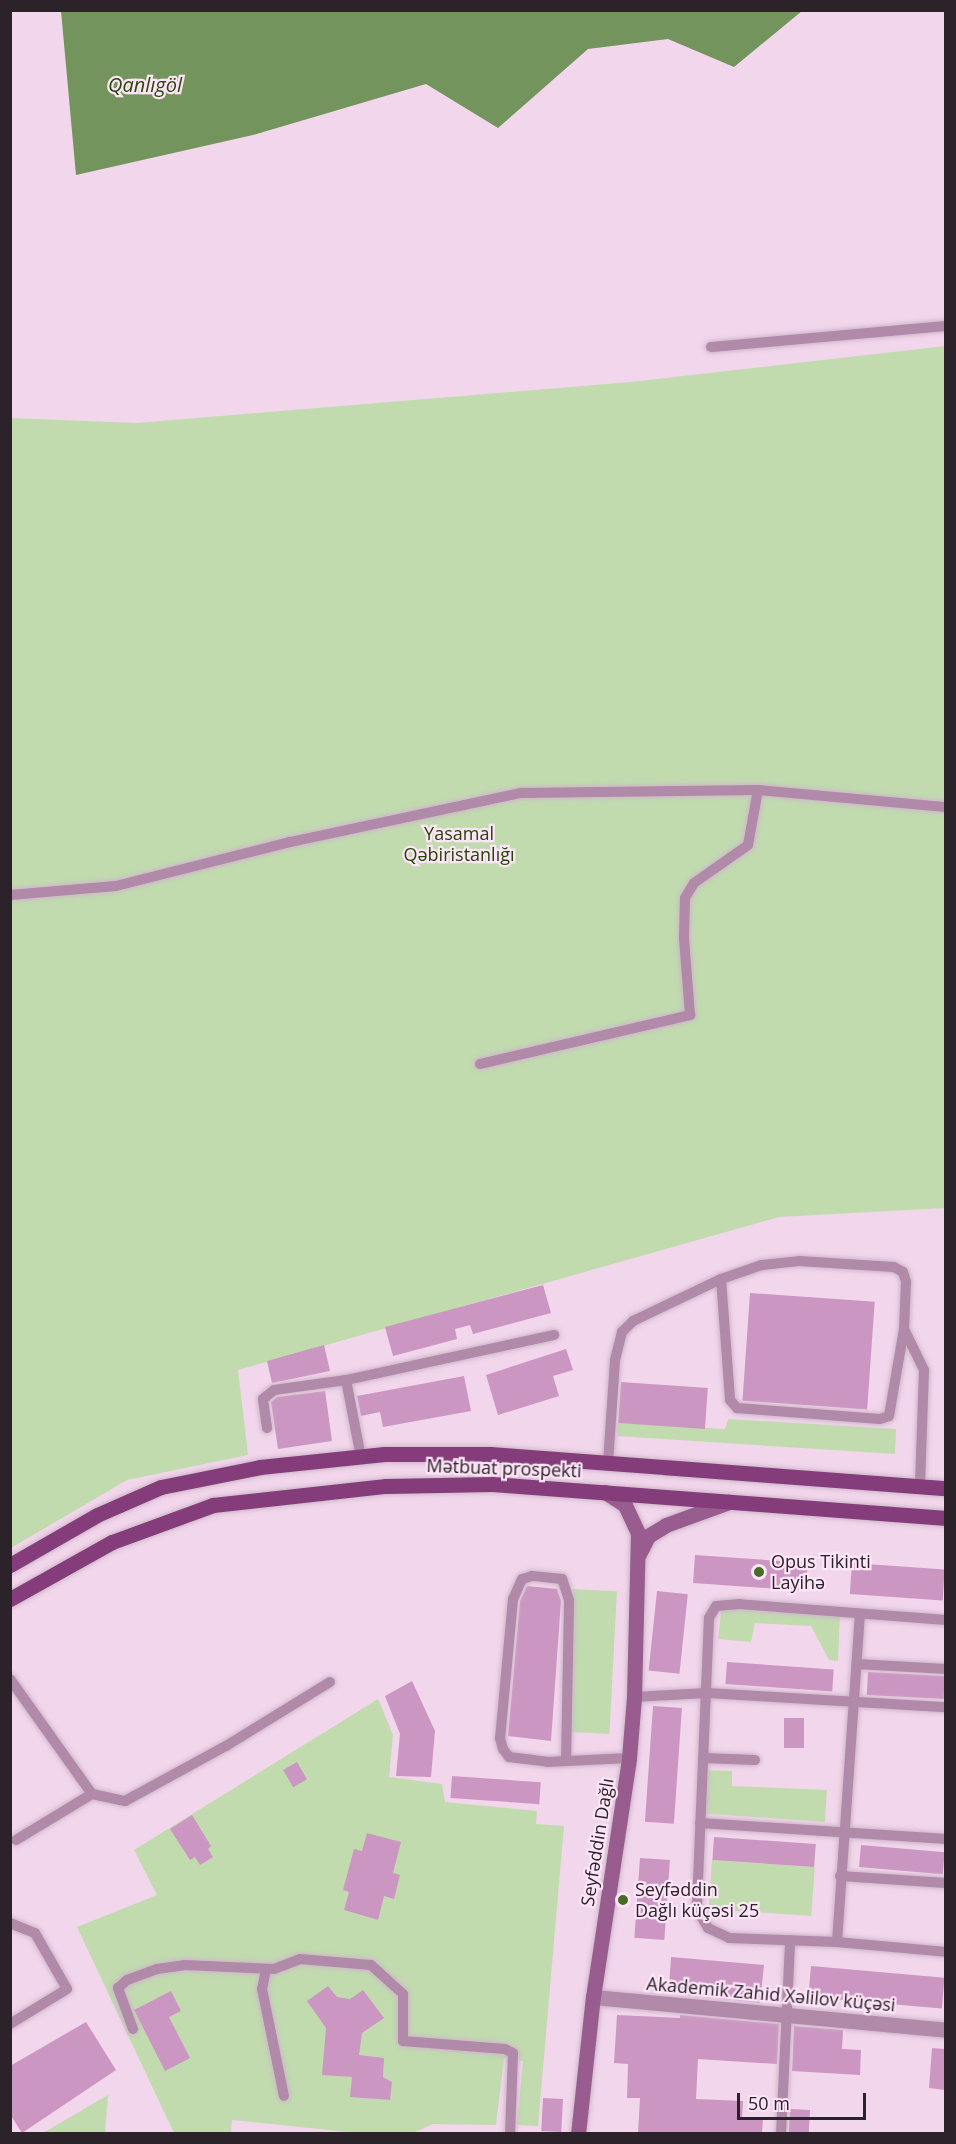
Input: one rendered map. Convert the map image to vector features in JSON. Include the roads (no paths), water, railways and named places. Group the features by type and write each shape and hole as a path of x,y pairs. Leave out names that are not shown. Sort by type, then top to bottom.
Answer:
{"main road":[{"name":"Mətbuat prospekti","path":"10,1565 97,1515 161,1487 260,1467 361,1457 437,1452 945,1488"},
{"name":"Mətbuat prospekti","path":"10,1599 112,1542 213,1505 441,1483 605,1492 945,1518"}],"street":[{"name":"Seyfəddin Dağlı","path":"578,2133 593,1997 629,1758 634,1697 639,1554 632,1514 605,1492"},
{"path":"639,1554 648,1536 666,1525 732,1501"},
{"name":"Akademik Zahid Xəlilov küçəsi","path":"593,1997 945,2030"}],"lane":[{"path":"711,347 945,326"},
{"path":"10,895 116,886 290,842 521,793 758,790 945,807"},
{"path":"480,1064 688,1017 691,1011 684,929 686,894 694,883 748,845 758,790"},
{"path":"608,1463 615,1360 622,1332 633,1322 721,1279 782,1261 894,1267 903,1272 906,1282 904,1329 889,1416 880,1419 737,1408 730,1400 721,1279"},
{"path":"904,1329 924,1370 920,1486"},
{"path":"267,1428 263,1399 267,1393 346,1380 554,1335"},
{"path":"346,1380 361,1457"},
{"path":"566,1761 568,1600 562,1579 532,1576 522,1579 513,1599 500,1738 509,1757 566,1761 629,1758"},
{"path":"945,1620 860,1616 740,1604 716,1606 709,1618 697,1909 708,1928 729,1938 837,1942 945,1952"},
{"path":"837,1942 852,1702 860,1616"},
{"path":"856,1664 945,1669"},
{"path":"10,1679 92,1794 125,1801 226,1746 330,1682"},
{"path":"634,1697 707,1693 945,1707"},
{"path":"703,1758 755,1760"},
{"path":"16,1840 92,1794"},
{"path":"700,1822 945,1839"},
{"path":"840,1876 945,1883"},
{"path":"10,2024 67,1989 34,1933 11,1924"},
{"path":"782,2133 789,2017 790,1940"},
{"path":"133,2029 118,1989 127,1980 184,1965 266,1968 300,1959 371,1965 403,1994 403,2041 505,2049 513,2053 510,2133"},
{"path":"266,1968 262,1989 284,2096"}],"water":[{"name":"Qanlıgöl","path":"61,10 802,11 734,67 668,39 588,49 498,128 426,84 253,135 76,175"}],"place":[{"name":"Opus Tikinti Layihə","path":"759,1572"},
{"name":"Seyfəddin Dağlı küçəsi 25","path":"623,1900"}],"park label":[{"name":"Yasamal Qəbiristanlığı","path":"459,844"}]}
